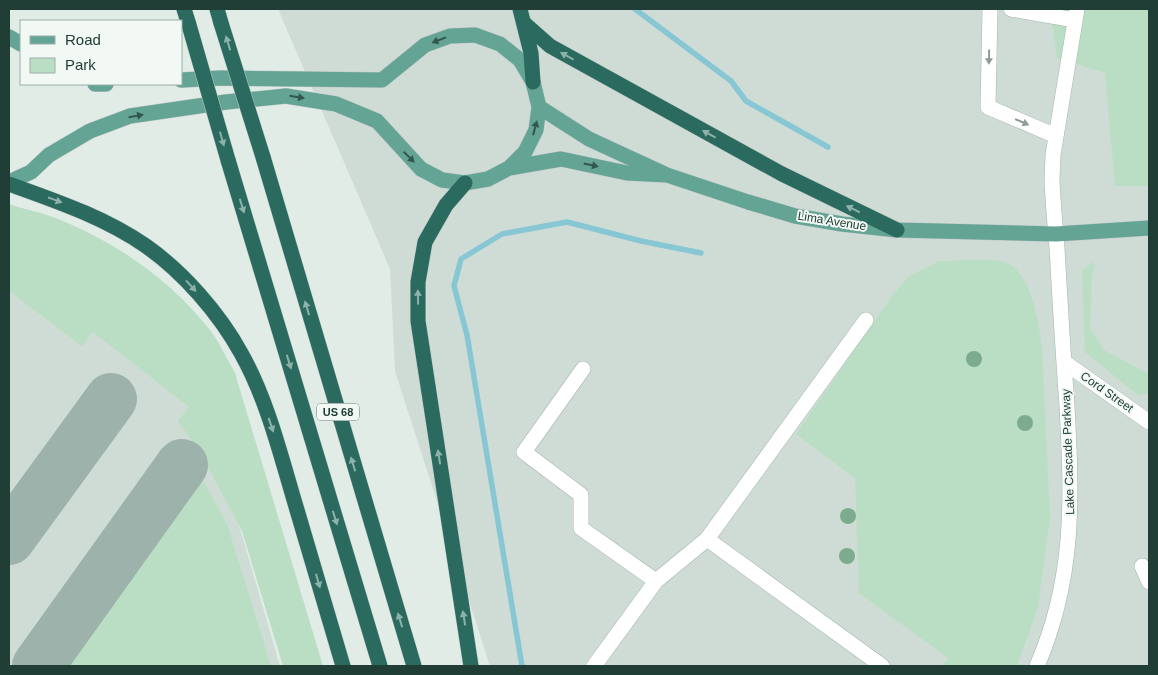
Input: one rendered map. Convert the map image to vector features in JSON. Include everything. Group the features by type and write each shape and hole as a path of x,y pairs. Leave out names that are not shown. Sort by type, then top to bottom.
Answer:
{"highway":[{"name":"US 68","path":"184,9 380,666"},
{"name":"US 68","path":"219,16 263,157 414,666"},
{"path":"522,16 531,53 534,82"},
{"path":"522,16 550,46 782,174 897,230"},
{"path":"9,183 64,204 117,228 147,247 178,272 212,310 241,352 258,388 280,452 343,666"},
{"path":"465,183 446,205 425,242 418,282 418,321 471,666"}],"main road":[{"path":"9,183 31,172 49,155 90,131 130,116 226,102 286,96 336,104 377,121 421,169 442,180 465,183 488,179 509,168 525,152 536,130 538,107 534,82 520,60 500,44 475,35 450,36 425,45 382,80 221,78 182,80"},
{"path":"9,37 20,43"},
{"name":"Lima Avenue","path":"538,107 589,139 667,175 795,216 842,224 897,230 1056,234 1149,228"},
{"path":"509,168 561,159 627,173 667,175"}],"street":[{"path":"990,9 988,108 1056,136"},
{"path":"1011,9 1076,14"},
{"name":"Lake Cascade Parkway","path":"1037,666 1058,607 1066,565 1070,522 1070,464 1052,180 1053,156 1076,14"},
{"path":"594,666 656,581 707,539 866,320"},
{"name":"Cord Street","path":"1064,362 1149,422"},
{"path":"583,369 524,452 581,495 581,528 656,581"},
{"path":"707,539 882,666"},
{"path":"1142,566 1149,582"}],"shaded area":[{"path":"278,9 1149,9 1149,666 490,666 395,371 390,269"},
{"path":"9,262 189,353 280,666 9,666"}],"green space":[{"path":"1050,9 1149,9 1149,186 1115,186 1105,73 1057,58"},
{"path":"9,204 53,217 98,237 119,250 139,263 177,294 214,335 235,373 323,666 283,666 242,531 200,452 178,421 189,407 93,332 82,346 9,291"},
{"path":"986,260 1000,261 1011,265 1026,284 1032,297 1039,325 1042,349 1050,518 1038,607 1017,666 942,666 948,658 859,593 855,478 796,434 892,296 908,277 939,261"},
{"path":"1093,262 1095,265 1092,274 1090,328 1104,350 1149,374 1149,393 1139,396 1085,352 1082,271"},
{"path":"198,481 204,482 227,524 271,666 56,666 189,486"}],"waterway":[{"path":"635,9 731,81 746,101 828,147"},
{"path":"522,666 467,335 454,286 461,259 502,234 567,222 641,241 701,253"}],"taxiway":[{"path":"9,539 111,399"},
{"path":"38,666 182,465"}]}
